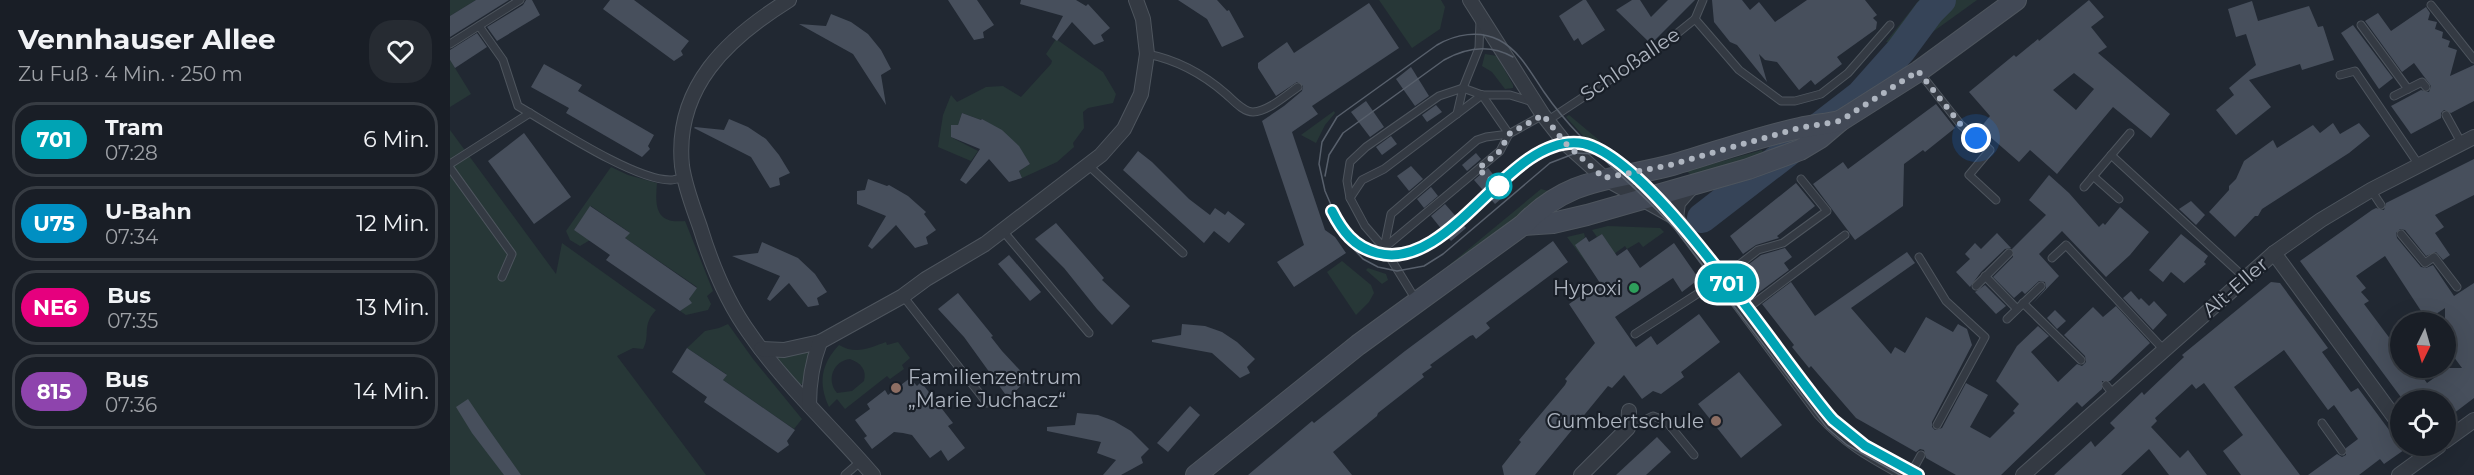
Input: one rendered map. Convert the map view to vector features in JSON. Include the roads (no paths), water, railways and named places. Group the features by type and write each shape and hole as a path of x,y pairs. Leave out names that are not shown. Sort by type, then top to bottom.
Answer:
{"main road":[{"path":"1523,225 1553,223 1660,205 1693,186 1773,160 1810,144 1840,121 1897,86 2016,0"},
{"path":"1196,475 1358,345 1523,225 1538,209 1554,198 1571,189 1604,178 1670,165 1799,128 1840,121"},
{"path":"1769,138 1775,144 1776,149 1773,160"},
{"path":"1660,205 1670,165"}],"street":[{"path":"789,0 755,22 714,60 693,93 681,144 684,177 704,241 749,333 809,405 873,475"},
{"path":"761,349 784,350 820,342 903,296 1003,231 1114,142 1132,115 1141,94 1147,54 1143,19 1136,0"},
{"path":"1470,0 1535,103 1565,143 1604,178 1660,205 1722,278 1743,311 1836,430 1855,445 1909,475"},
{"name":"Alt-Eller","path":"2023,475 2110,390 2164,350 2274,253 2321,220 2371,190 2468,140"},
{"path":"1660,205 1678,203 1693,186"},
{"path":"2274,253 2390,411"},
{"path":"809,405 809,382 820,342"},
{"path":"1581,475 1628,428 1629,411"},
{"path":"2456,433 2474,420"},
{"path":"2399,475 2416,456"}],"lane":[{"path":"450,44 520,0"},
{"name":"Schloßallee","path":"1509,134 1545,118 1664,44 1695,19 1702,0"},
{"path":"2431,5 2474,59"},
{"path":"1457,114 1463,88 1479,48 1481,16"},
{"path":"1695,19 1739,70 1781,101 1821,94 1848,73 1890,25"},
{"path":"2361,25 2408,89"},
{"path":"479,26 502,60 518,106 613,161 655,178 671,181 684,177"},
{"path":"1147,54 1177,62 1210,80 1244,110 1252,112 1266,108 1298,87"},
{"path":"1918,71 1961,125 1990,150 1969,175 1996,200"},
{"path":"2340,75 2355,71 2419,165"},
{"path":"2394,96 2422,82 2426,87"},
{"path":"1417,302 1384,248 1365,226 1350,198 1347,181 1350,162 1439,96 1463,88 1482,95 1510,95 1535,103"},
{"path":"1350,198 1362,180 1384,169 1482,95"},
{"path":"1482,95 1509,134"},
{"path":"450,164 530,113"},
{"path":"2446,116 2468,140"},
{"path":"2084,187 2130,133"},
{"path":"1384,248 1500,151 1509,134"},
{"path":"1384,248 1391,214 1477,140 1509,134"},
{"path":"2111,155 2246,278"},
{"path":"1088,165 1183,253"},
{"path":"450,168 512,254 502,277"},
{"path":"2093,176 2119,199"},
{"path":"1635,334 1722,278 1758,250 1783,243 1827,211 1801,179"},
{"path":"2371,190 2381,205"},
{"path":"1003,231 1089,333"},
{"path":"2401,234 2425,263 2434,257 2457,288"},
{"path":"1743,311 1845,235"},
{"path":"2052,258 2066,245 2164,350"},
{"path":"1976,286 2009,253"},
{"path":"1919,257 1946,301 1985,337 1937,424"},
{"path":"1986,276 2018,309"},
{"path":"2007,319 2041,286"},
{"path":"903,296 987,403"},
{"path":"2024,303 2081,360"},
{"path":"1628,428 1653,416 1666,421 1694,454"},
{"path":"2322,423 2342,451"},
{"path":"1909,475 1921,455"},
{"path":"845,475 861,461"}],"waterway":[{"path":"1702,218 1861,95 1941,0"}],"tram line":[{"path":"1704,253 1670,209 1643,182 1613,161 1596,154 1576,153 1550,163 1443,254 1424,266 1397,271 1378,267 1363,259 1347,242 1325,191 1319,164 1322,142 1337,117 1437,45 1452,38 1476,34 1499,40 1519,56 1558,111 1574,129 1590,146 1607,162 1658,211 1675,229 1827,428 1847,445 1900,475"},
{"path":"1325,176 1329,155 1343,133 1444,60 1461,52 1478,49 1496,50 1513,57"},
{"path":"1350,238 1370,251 1381,254 1392,255 1414,251 1435,240 1542,150 1565,143 1587,144"},
{"name":"701","path":"1332,211 1345,232 1363,248 1388,255 1410,253 1435,240 1542,150 1569,143 1586,144 1601,149 1644,184 1676,216 1833,420 1865,446 1918,475"},
{"path":"1817,401 1843,430 1875,452"},
{"path":"1894,462 1918,475"}],"place":[{"name":"Hypoxi","path":"1634,288"},
{"name":"Familienzentrum „Marie Juchacz“","path":"896,388"},
{"name":"Gumbertschule","path":"1716,421"}]}
